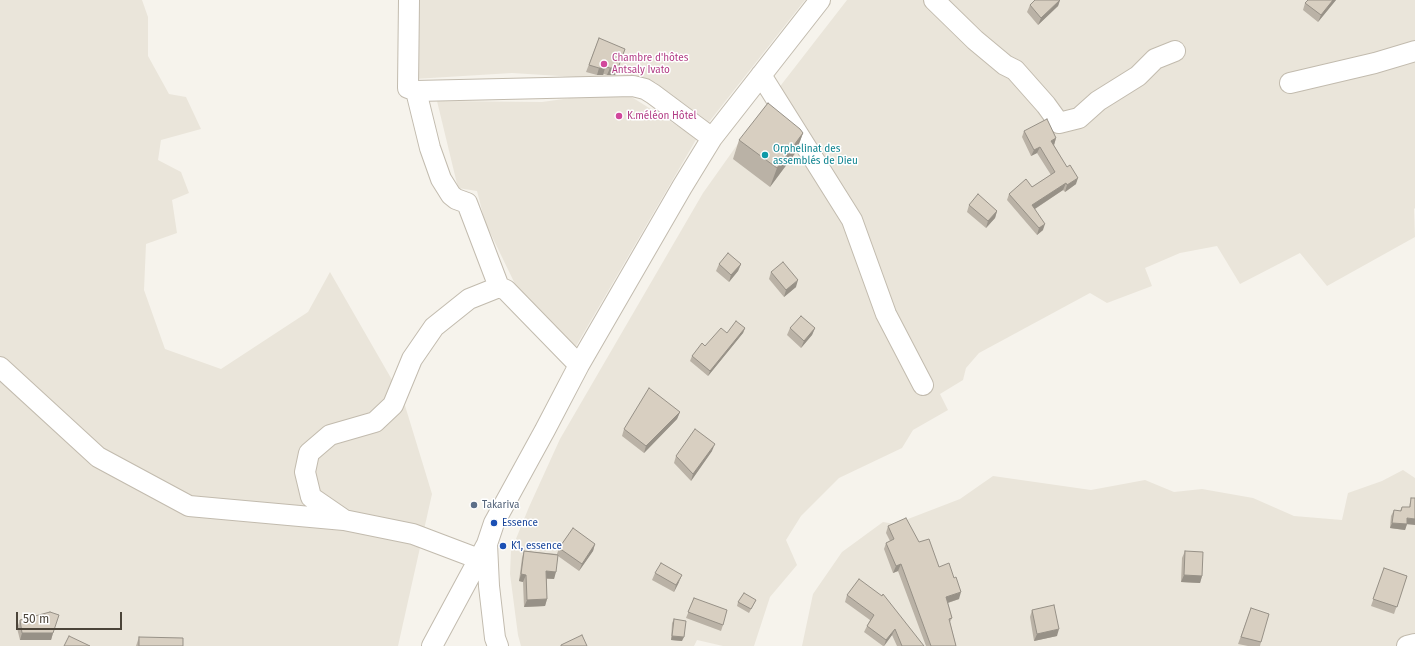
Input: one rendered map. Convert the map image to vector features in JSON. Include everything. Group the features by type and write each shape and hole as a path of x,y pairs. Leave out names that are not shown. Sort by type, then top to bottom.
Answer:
{"street":[{"path":"409,0 408,88 416,91 633,86 645,89 653,94 712,138"},
{"path":"432,646 483,551 494,523 579,364 682,187 712,138 820,0"},
{"path":"934,0 981,45 1005,65 1015,70 1046,105 1059,123 1079,118 1098,101 1138,76 1155,59 1175,50"},
{"path":"1290,83 1375,63 1415,51"},
{"path":"760,75 852,220 886,314 923,385"},
{"path":"416,91 430,148 441,180 451,195 456,199 467,203 499,287"},
{"path":"344,520 312,497 305,472 309,453 330,435 375,422 393,405 412,359 434,327 469,299 499,287 506,290 579,364"},
{"path":"0,367 98,457 189,506 344,520 413,534 483,551"},
{"path":"483,551 495,638 498,646"},
{"path":"1407,646 1415,644"}],"shaded area":[{"path":"0,0 142,0 148,17 148,56 169,94 186,97 201,129 161,140 158,160 181,172 189,193 172,200 177,233 146,244 144,290 165,349 221,369 308,312 330,272 403,399 432,494 398,646 0,646"},
{"path":"416,0 805,0 709,122 655,82 512,73 414,79"},
{"path":"847,0 1415,0 1415,237 1327,286 1300,253 1240,284 1217,246 1180,253 1145,268 1152,286 1107,303 1090,293 979,353 966,368 963,380 940,394 948,410 913,430 902,448 839,478 801,516 786,540 797,565 770,597 754,646 723,646 697,640 694,646 521,646 518,635 510,574 511,551 560,439 703,193 764,107"},
{"path":"630,96 697,138 575,348 516,286 485,222 477,191 458,188 437,101 542,102 578,97"},
{"path":"1403,470 1415,478 1415,646 802,646 813,594 842,552 883,522 895,524 960,499 993,476 1091,490 1145,480 1174,492 1202,489 1253,498 1294,516 1342,520 1348,493 1382,481"}],"building":[{"path":"1035,0 1060,0 1041,18 1030,5"},
{"path":"1308,0 1333,0 1321,15 1305,3"},
{"name":"Chambre d'hôtes Antsaly Ivato","path":"599,38 625,49 618,68 599,68 589,65"},
{"path":"768,103 803,133 777,168 739,140"},
{"path":"1047,119 1056,138 1051,141 1067,167 1070,165 1078,178 1067,185 1066,183 1032,205 1045,224 1039,228 1009,194 1026,179 1032,187 1055,172 1040,147 1034,150 1024,131"},
{"path":"978,194 997,211 988,221 969,205"},
{"path":"728,253 741,264 731,275 719,264"},
{"path":"783,262 798,280 786,290 771,272"},
{"path":"801,316 815,328 804,341 790,328"},
{"path":"736,321 745,328 710,371 692,356 702,343 705,346 721,328 727,333"},
{"path":"649,388 680,412 646,446 624,429"},
{"path":"695,429 715,444 693,474 676,456"},
{"path":"1411,498 1415,498 1415,519 1407,518 1407,524 1392,523 1394,510 1401,511 1402,507 1410,507"},
{"path":"906,518 919,542 929,539 939,567 949,563 954,578 956,577 961,592 946,597 952,618 949,619 956,646 931,646 901,564 896,566 886,543 894,539 888,526"},
{"path":"573,528 595,544 582,564 559,548"},
{"path":"524,551 558,555 556,572 546,571 547,599 527,600 526,575 521,574"},
{"path":"1185,551 1203,552 1202,576 1184,575"},
{"path":"661,563 682,575 676,585 655,573"},
{"path":"1384,568 1407,576 1397,607 1373,599"},
{"path":"859,579 882,596 883,594 924,646 902,646 895,629 886,640 867,626 874,615 847,595"},
{"path":"744,593 756,600 751,609 738,602"},
{"path":"694,598 727,610 723,625 688,612"},
{"path":"1054,605 1059,629 1037,634 1032,610"},
{"path":"1251,608 1269,614 1261,642 1241,637"},
{"path":"50,612 59,615 53,633 22,633 20,620"},
{"path":"674,619 686,621 684,637 672,636"},
{"path":"582,635 587,646 561,646 561,645"},
{"path":"69,636 90,646 64,646"},
{"path":"139,637 183,638 183,646 139,646"}],"place":[{"name":"Chambre d'hôtes Antsaly Ivato","path":"604,64"},
{"name":"K.méléon Hôtel","path":"619,116"},
{"name":"Orphelinat des assemblés de Dieu","path":"765,155"},
{"name":"Takariva","path":"474,505"},
{"name":"Essence","path":"494,523"},
{"name":"K1, essence","path":"503,546"}]}
